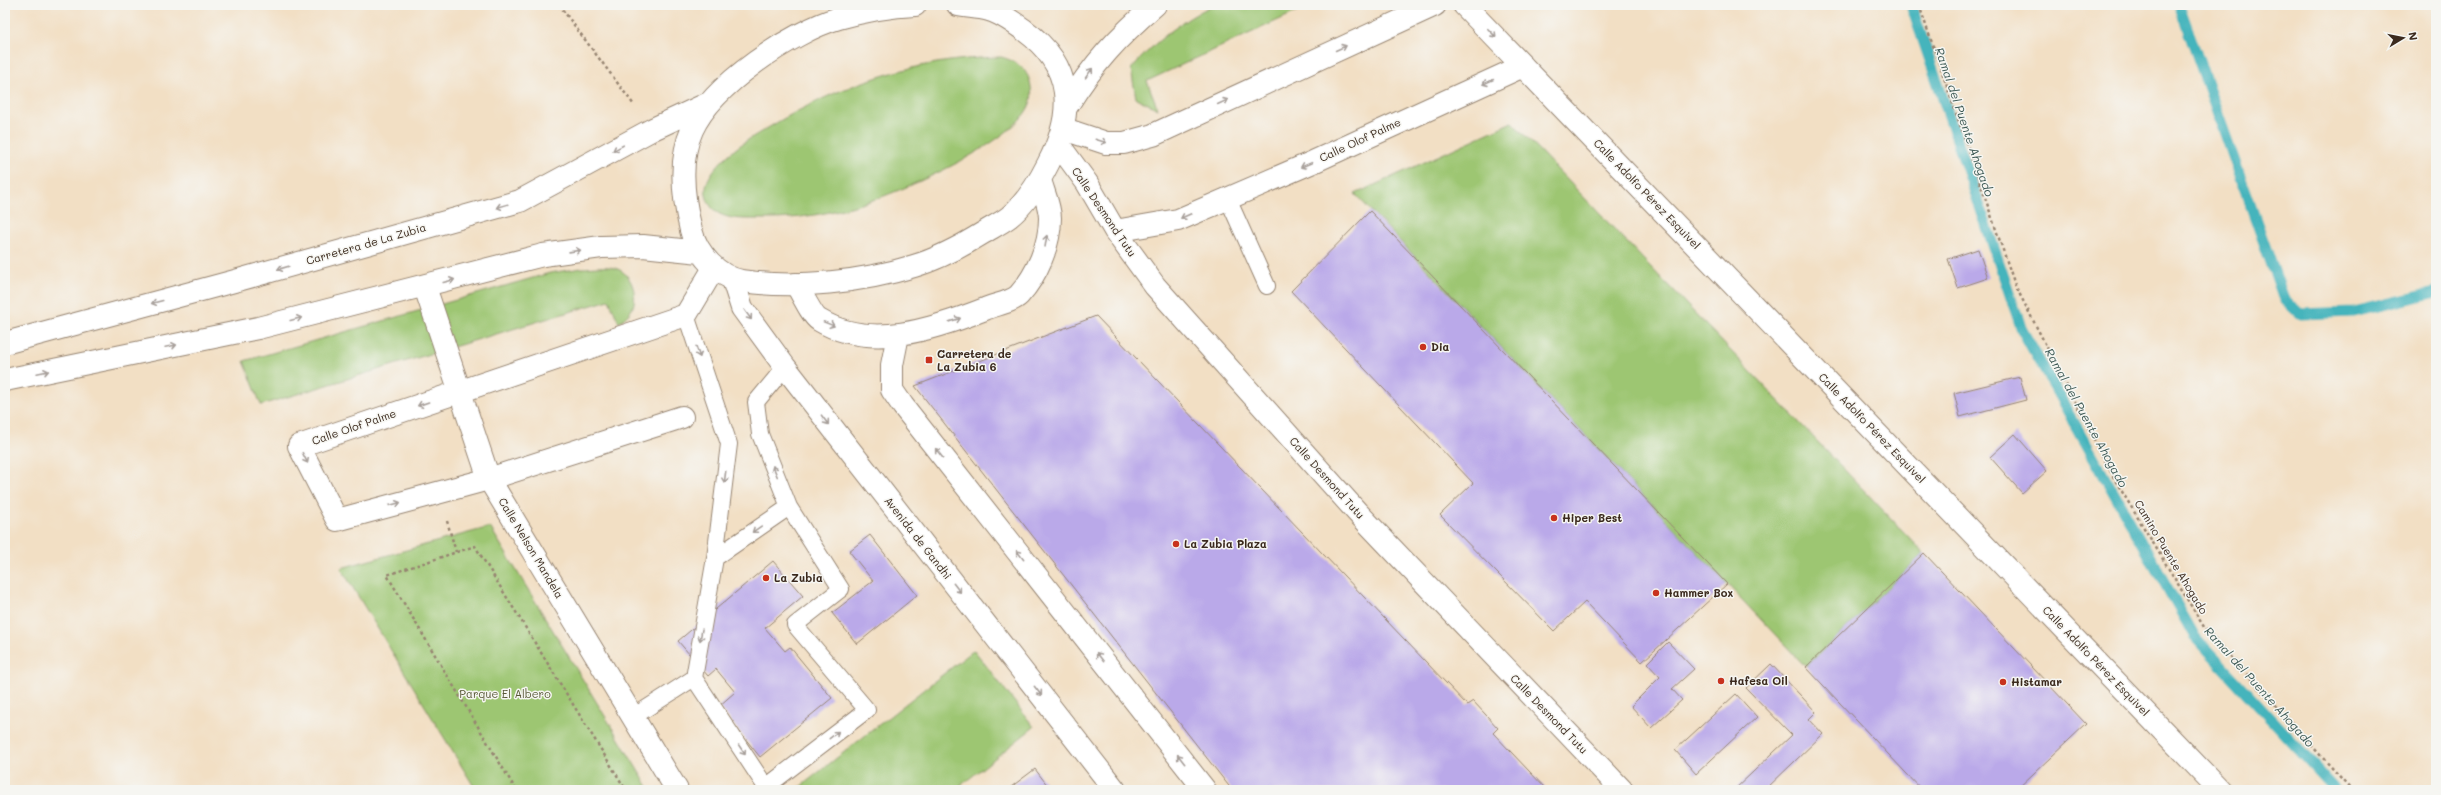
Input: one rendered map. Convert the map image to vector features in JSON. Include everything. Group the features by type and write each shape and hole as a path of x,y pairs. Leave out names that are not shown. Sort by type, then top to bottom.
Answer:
{"street":[{"path":"915,5 891,6 837,18 787,41 740,74 709,103 692,129 685,151 683,171 687,214 692,234 707,260 734,280 759,284 796,284 859,278 914,266 962,245 1010,217 1040,180 1062,137 1067,106 1064,80 1050,55 1034,37 1011,21 990,10 958,5"},
{"path":"1067,106 1101,57 1128,28 1155,5"},
{"path":"1062,137 1106,143 1124,142 1153,135 1435,5"},
{"path":"1464,5 1523,66"},
{"name":"Calle Olof Palme","path":"1115,231 1178,220 1228,199 1523,66"},
{"name":"Calle Adolfo Pérez Esquivel","path":"1523,66 2220,790"},
{"name":"Carretera de La Zubia","path":"5,343 242,279 520,201 652,130 709,103"},
{"name":"Calle Desmond Tutu","path":"1062,137 1115,231 1155,286 1357,512 1622,790"},
{"path":"796,284 817,319 840,328 866,334 898,335 956,321 1018,296 1035,272 1045,249 1050,217 1040,180"},
{"path":"5,380 258,328 425,287 543,255 601,247 643,246 707,260"},
{"path":"686,316 707,260"},
{"name":"Avenida de Gandhi","path":"734,280 742,308 786,367 1115,790"},
{"name":"Calle Nelson Mandela","path":"425,287 489,479 677,790"},
{"name":"Calle Olof Palme","path":"682,417 489,479 337,520 299,446 686,316"},
{"path":"898,335 892,365 892,390 902,406 1205,790"}],"lane":[{"path":"1228,199 1267,286"},
{"path":"686,316 729,444 715,558 694,678 766,788 867,710 796,624 841,589 790,507 760,434 756,402 786,367"},
{"path":"715,558 790,507"},
{"path":"633,717 694,678"}],"path":[{"path":"559,5 652,130"},
{"name":"Camino Puente Ahogado","path":"1919,5 2015,285 2115,480 2204,627 2352,790"},
{"path":"516,790 387,575 475,546 626,790"}],"green space":[{"path":"1213,5 1311,5 1147,81 1158,109 1136,98 1131,69 1158,41 1179,25"},
{"path":"1001,57 1017,64 1028,76 1032,92 1029,106 1019,120 1002,135 981,149 931,176 884,196 854,206 801,217 743,219 727,217 714,210 709,203 706,195 706,185 710,175 727,156 757,134 822,99 850,87 908,69 969,59"},
{"path":"1512,122 1924,553 1806,667 1355,194"},
{"path":"610,267 620,270 629,279 634,291 634,303 629,313 619,323 609,300 261,405 244,361 550,273 582,268"},
{"name":"Parque El Albero","path":"490,527 650,790 476,790 341,568"},
{"path":"974,650 1034,727 955,790 796,790"}],"building":[{"path":"1370,211 1727,584 1642,662 1585,602 1554,631 1440,515 1473,483 1291,291"},
{"path":"1978,249 1988,278 1958,288 1948,259"},
{"name":"La Zubia Plaza","path":"1096,316 1467,705 1473,701 1498,728 1493,733 1547,790 1232,790 915,386"},
{"path":"2020,377 2026,400 1960,417 1954,393"},
{"path":"2015,434 2047,471 2022,493 1990,457"},
{"path":"870,535 917,595 857,644 832,613 873,581 849,551"},
{"path":"1924,553 2086,724 2016,790 1922,790 1806,667"},
{"path":"773,561 803,596 765,628 785,651 790,647 832,698 760,757 719,706 735,692 716,669 708,676 678,641"},
{"path":"1668,642 1694,669 1672,689 1682,700 1651,728 1631,706 1660,677 1647,663"},
{"path":"1771,664 1816,712 1809,719 1823,734 1765,790 1734,790 1792,735 1746,688"},
{"path":"1736,694 1757,717 1696,774 1675,750"},
{"path":"1035,769 1051,790 1007,790"}],"waterway":[{"name":"Ramal del Puente Ahogado","path":"1911,5 2022,330 2195,637 2336,790"},
{"path":"2179,5 2284,299 2300,314 2354,312 2436,292"}],"place":[{"name":"Dia","path":"1423,347"},
{"name":"Carretera de La Zubia 6","path":"929,360"},
{"name":"Hiper Best","path":"1554,518"},
{"name":"La Zubia Plaza","path":"1176,544"},
{"name":"La Zubia","path":"766,578"},
{"name":"Hammer Box","path":"1656,593"},
{"name":"Hafesa Oil","path":"1721,681"},
{"name":"Histamar","path":"2003,682"}]}
